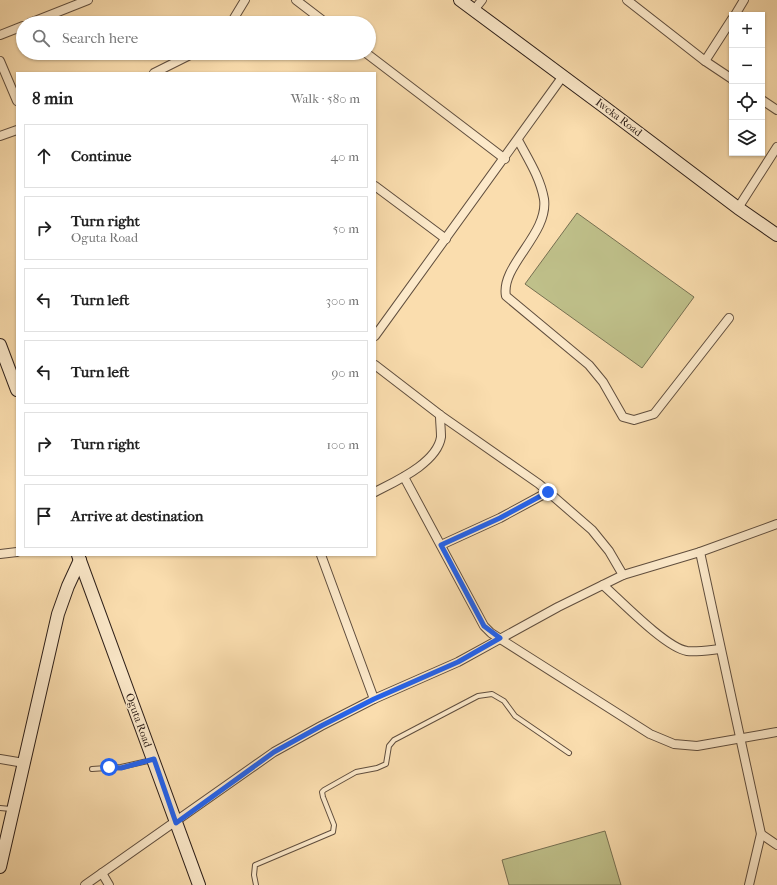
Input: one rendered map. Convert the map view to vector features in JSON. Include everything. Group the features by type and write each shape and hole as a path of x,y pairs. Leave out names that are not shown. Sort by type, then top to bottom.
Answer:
{"main road":[{"name":"Iweka Road","path":"460,0 738,208 777,235"},
{"path":"0,345 16,387"},
{"path":"0,867 58,614 79,557"},
{"name":"Oguta Road","path":"79,557 199,885"}],"street":[{"path":"48,16 88,0"},
{"path":"235,16 245,0"},
{"path":"296,0 317,16"},
{"path":"474,10 482,0"},
{"path":"627,0 705,61 729,77"},
{"path":"737,12 744,0"},
{"path":"705,61 729,24"},
{"path":"0,35 16,29"},
{"path":"156,72 180,60"},
{"path":"375,60 504,159"},
{"path":"0,61 16,99"},
{"path":"376,335 563,76"},
{"path":"765,102 777,110"},
{"path":"0,136 16,130"},
{"path":"518,140 535,171 544,199 544,208 542,217 528,245 506,280 506,296 589,365 603,382 623,417 634,420 654,414 729,318"},
{"path":"738,208 777,147"},
{"path":"376,187 446,239"},
{"path":"376,366 440,415 548,492 592,530 609,551 622,575"},
{"path":"376,491 404,477 424,463 437,448 440,437 440,415"},
{"path":"404,477 484,626 500,638 650,734 674,744 697,746 777,732"},
{"path":"441,545 500,518 548,492"},
{"path":"85,885 176,823 274,752 321,726 374,699 458,662 500,638 622,575 700,552 777,524"},
{"path":"0,554 16,552"},
{"path":"700,552 761,834 749,885"},
{"path":"321,556 374,699"},
{"path":"603,585 653,630 678,648 687,651 720,649"},
{"path":"0,759 24,763"},
{"path":"761,834 777,845"},
{"path":"102,873 108,885"}],"lane":[{"path":"256,885 254,876 255,865 332,832 334,825 323,797 322,792 324,790 356,772 377,768 386,764 389,746 394,740 478,696 496,696 504,701 515,716 569,753"},
{"path":"92,769 121,768 154,759"},
{"path":"0,808 14,810"}],"green space":[{"path":"577,213 694,297 642,368 525,284"},
{"path":"605,831 621,885 509,885 502,860"}],"route":[{"path":"109,767 121,768 154,759 176,823 274,752 374,699 458,662 500,638 491,633 484,626 441,545 500,518 548,492"}]}
